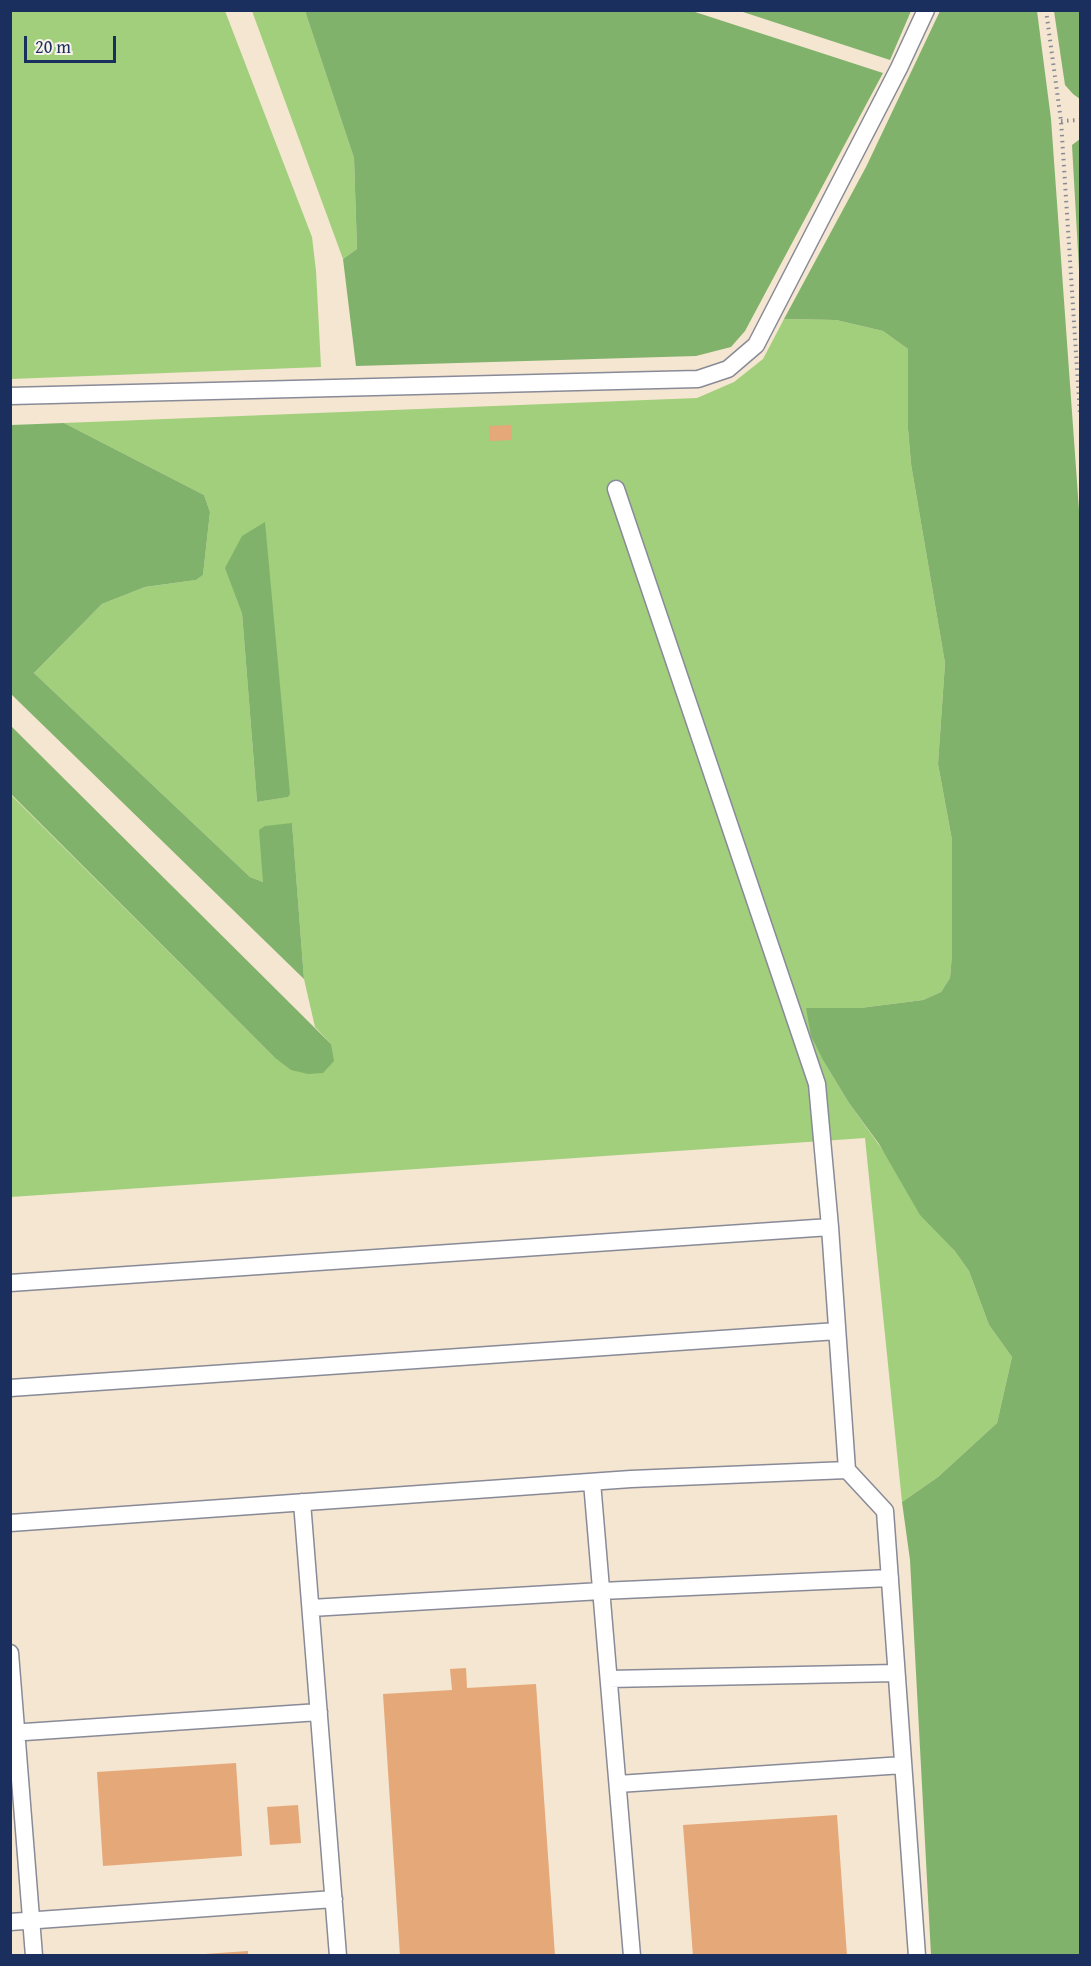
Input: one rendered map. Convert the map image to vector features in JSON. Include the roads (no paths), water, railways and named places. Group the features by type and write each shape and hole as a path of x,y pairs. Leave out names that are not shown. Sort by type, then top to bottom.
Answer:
{"lane":[{"path":"10,396 698,379 728,369 756,345 894,78 926,10"},
{"path":"616,489 817,1084 830,1227 847,1470 885,1510 917,1956"},
{"path":"10,1283 830,1227"},
{"path":"10,1388 837,1331"},
{"path":"10,1523 592,1482 847,1470"},
{"path":"592,1482 632,1956"},
{"path":"302,1502 338,1956"},
{"path":"311,1608 601,1591 890,1578"},
{"path":"10,1653 14,1733 34,1956"},
{"path":"609,1679 896,1673"},
{"path":"14,1733 319,1712"},
{"path":"618,1784 903,1766"},
{"path":"10,1922 334,1899"}]}
